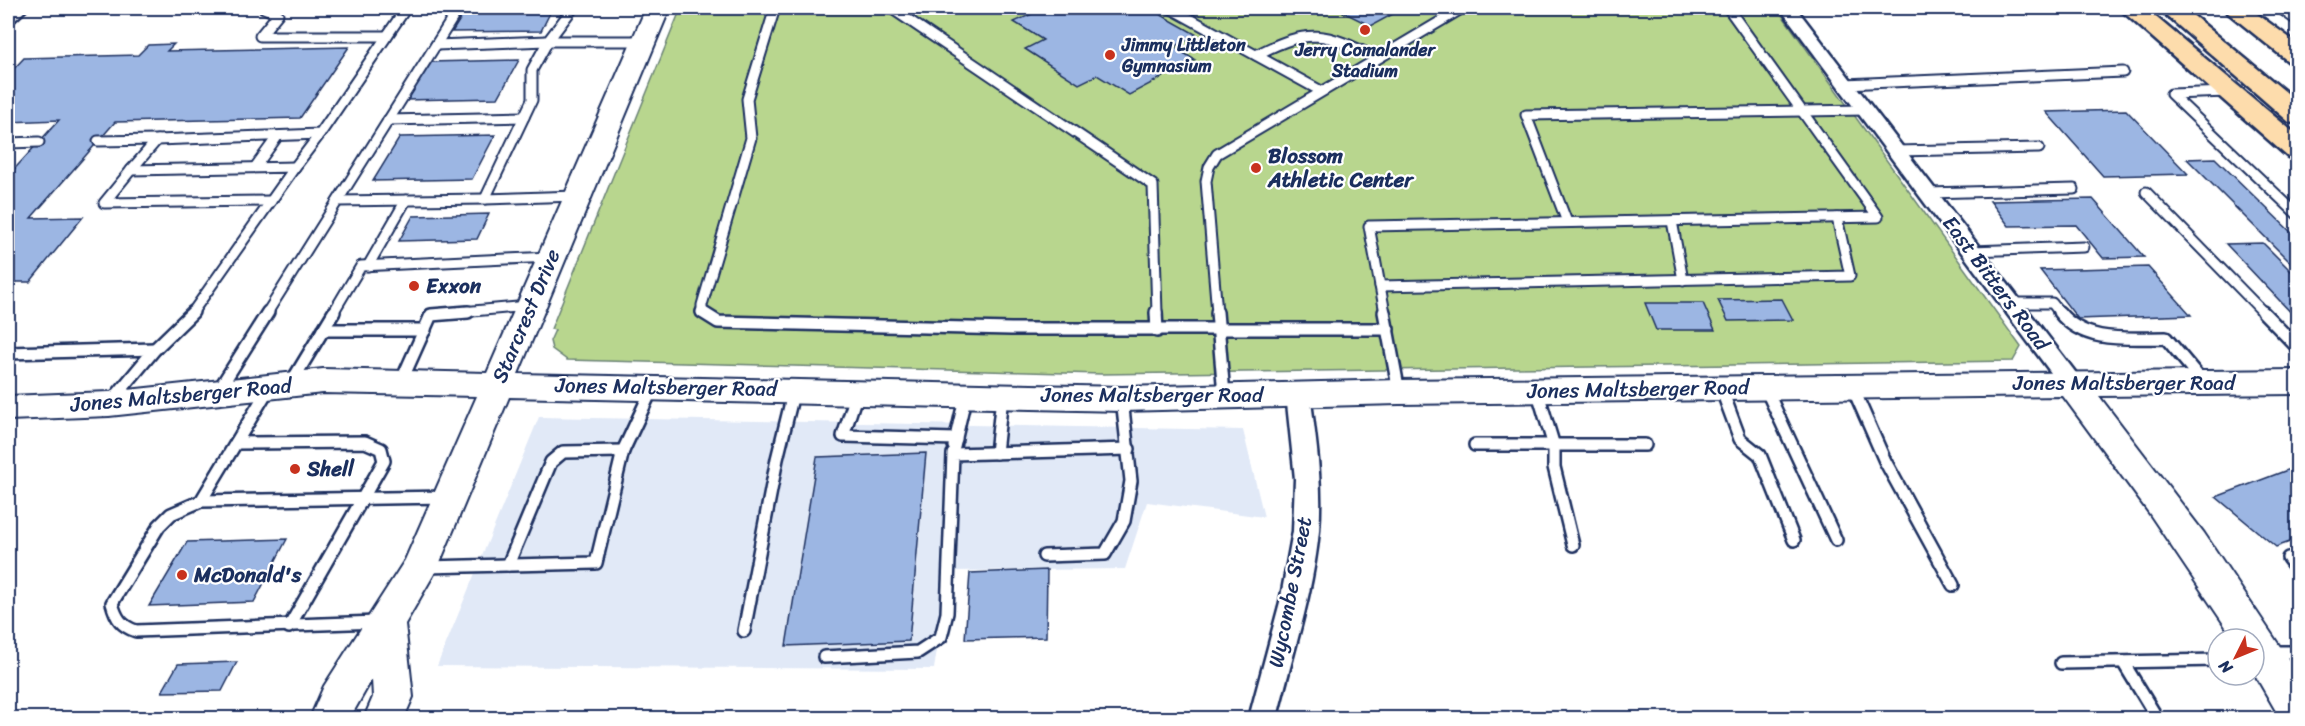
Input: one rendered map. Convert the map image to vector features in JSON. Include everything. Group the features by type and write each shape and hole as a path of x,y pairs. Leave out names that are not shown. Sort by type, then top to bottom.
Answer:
{"highway":[{"path":"2132,8 2298,151"},
{"path":"2170,8 2298,116"},
{"path":"2201,8 2298,87"},
{"path":"2234,8 2298,57"}],"main road":[{"name":"Starcrest Drive","path":"330,718 338,699 420,567 658,8"},
{"name":"Jones Maltsberger Road","path":"8,408 109,404 323,381 966,393 1122,399 1537,390 2298,382"},
{"name":"East Bitters Road","path":"2071,383 2204,559 2271,656 2298,713"},
{"path":"384,718 393,698 386,621"}],"street":[{"path":"8,17 20,8"},
{"name":"East Bitters Road","path":"1788,8 2071,383"},
{"name":"Wycombe Street","path":"1263,718 1296,585 1305,532 1308,481 1298,394"}],"lane":[{"path":"264,8 278,14 260,36 387,36"},
{"path":"109,404 155,349 190,316 320,134 406,8"},
{"path":"216,393 459,8"},
{"path":"485,199 532,100 532,70 548,41 573,8"},
{"path":"775,8 747,99 752,138 702,305 702,314 706,318 718,322 1157,331 1388,329"},
{"path":"891,8 1153,185 1157,331"},
{"path":"1170,8 1321,91"},
{"path":"1224,395 1206,181 1209,167 1217,154 1463,8"},
{"path":"1399,392 1369,226 1878,217 1728,8"},
{"path":"2280,8 2298,21"},
{"path":"1256,55 1287,39 1310,33 1344,41 1377,58"},
{"path":"436,45 644,40"},
{"path":"1845,84 2123,72"},
{"path":"2230,92 2171,94 2298,214"},
{"path":"1567,222 1526,115 1865,110"},
{"path":"388,120 524,117"},
{"path":"98,141 320,134"},
{"path":"256,166 277,137"},
{"path":"157,140 105,203 270,201"},
{"path":"8,143 39,142"},
{"path":"1896,151 2039,148"},
{"path":"131,170 295,166"},
{"path":"1928,193 2074,189"},
{"path":"2146,192 2298,348"},
{"path":"338,201 577,196"},
{"path":"368,266 406,200"},
{"path":"1380,286 1850,276 1837,218"},
{"path":"1672,221 1683,280"},
{"path":"1972,250 2084,247"},
{"path":"201,501 236,443 323,330 361,266 551,256"},
{"path":"2011,303 2052,303 2069,325 2104,338 2166,338 2203,382"},
{"path":"401,382 431,315 530,306"},
{"path":"323,330 425,330"},
{"path":"8,353 155,349"},
{"path":"1851,386 1882,449 1885,461 1953,585"},
{"path":"420,567 596,562 623,451 652,387"},
{"path":"1765,387 1836,540"},
{"path":"1721,388 1740,439 1760,455 1794,540"},
{"path":"744,631 777,459 794,390"},
{"path":"1537,390 1554,446 1554,467 1573,545"},
{"path":"858,392 843,436 956,439"},
{"path":"824,657 918,652 941,637 947,613 953,454 966,393"},
{"path":"996,453 1002,394"},
{"path":"1044,556 1105,554 1124,520 1131,481 1122,399"},
{"path":"236,443 365,442 381,449 384,461 289,627"},
{"path":"1475,445 1645,445"},
{"path":"953,454 1129,449"},
{"path":"508,565 551,462 563,452 623,451"},
{"path":"386,621 289,627 136,630 124,627 116,617 112,603 159,526 171,514 201,501 449,497"},
{"path":"2288,558 2298,571"},
{"path":"2061,663 2206,660"},
{"path":"2123,662 2157,718"}],"shaded area":[{"path":"539,417 1243,430 1264,517 1147,502 1125,569 949,571 934,669 437,666"}],"green space":[{"name":"Blossom Athletic Center","path":"681,8 1777,8 2021,347 2013,361 1102,374 567,360 552,349 550,341 555,330 551,329"}],"building":[{"name":"Jimmy Littleton Gymnasium","path":"1045,8 1149,8 1197,35 1174,47 1195,60 1129,95 1097,75 1079,84 1025,49 1043,40 1014,22"},
{"path":"1335,8 1404,8 1371,26"},
{"path":"551,11 541,31 452,32 464,13"},
{"path":"174,44 167,51 349,47 300,118 115,122 31,218 83,217 30,282 8,282 8,176 59,120 8,122 8,75 24,58 138,55 148,45"},
{"path":"519,60 498,98 406,100 429,62"},
{"path":"2126,110 2188,174 2103,176 2046,112"},
{"path":"495,135 472,179 373,181 400,137"},
{"path":"2215,158 2298,239 2298,270 2187,159"},
{"path":"2093,199 2144,257 2103,258 2076,225 2009,226 1990,201"},
{"path":"489,214 477,239 399,241 413,216"},
{"path":"2263,243 2298,278 2298,320 2226,244"},
{"path":"2148,267 2191,315 2078,319 2040,270"},
{"path":"1782,299 1793,320 1728,321 1718,300"},
{"path":"1645,303 1703,303 1715,330 1656,330"},
{"path":"926,453 909,641 786,646 817,457"},
{"path":"2298,466 2298,539 2276,547 2216,497"},
{"path":"287,539 254,602 149,606 187,542"},
{"path":"1047,570 1046,637 965,639 970,573"},
{"path":"237,662 222,691 162,692 178,664"}],"place":[{"name":"Jerry Comalander Stadium","path":"1365,30"},
{"name":"Jimmy Littleton Gymnasium","path":"1110,55"},
{"name":"Blossom Athletic Center","path":"1256,168"},
{"name":"Exxon","path":"414,286"},
{"name":"Shell","path":"295,469"},
{"name":"McDonald's","path":"182,575"}]}
